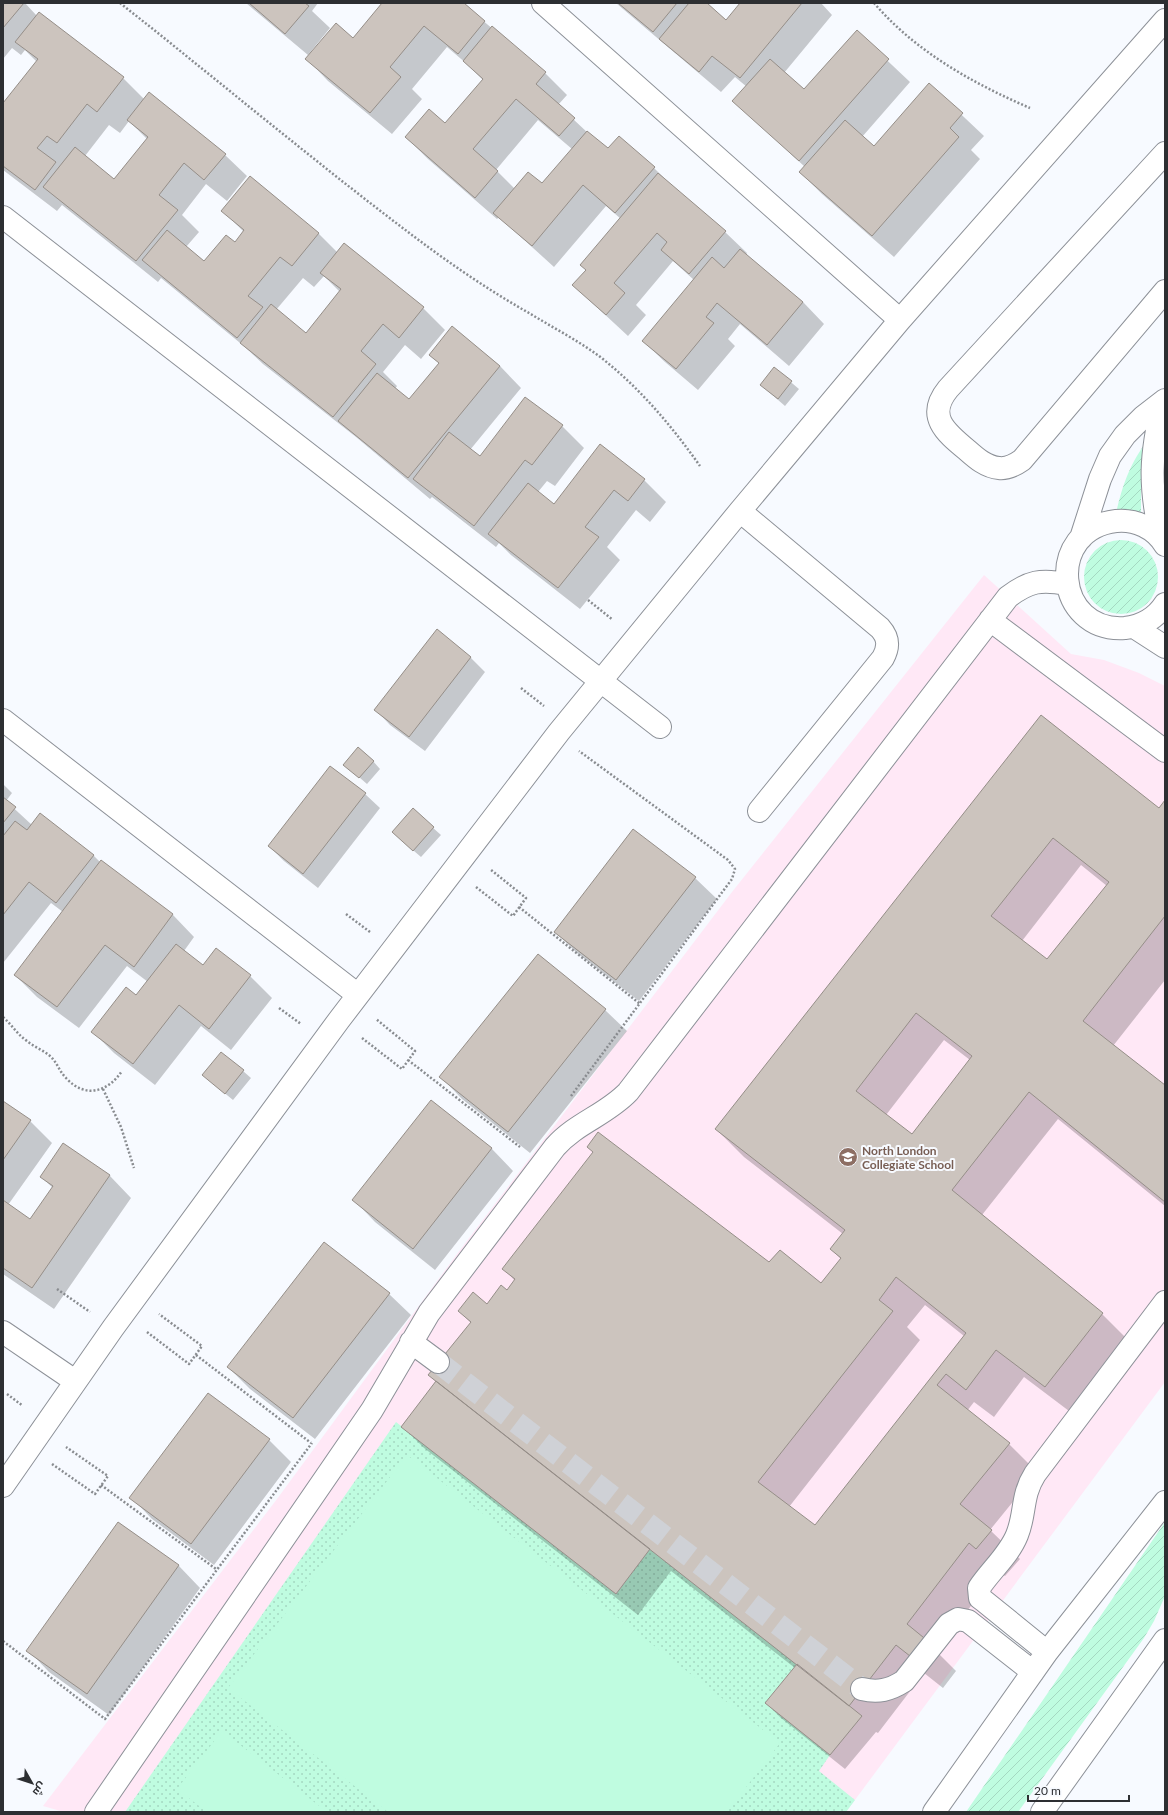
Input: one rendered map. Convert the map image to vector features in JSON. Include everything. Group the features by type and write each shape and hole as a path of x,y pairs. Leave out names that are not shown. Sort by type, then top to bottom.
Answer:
{"street":[{"path":"543,3 900,320"},
{"path":"3,1486 30,1448 41,1429 118,1321 339,1020 600,680 900,320 1165,20"},
{"path":"1165,153 948,389 942,397 938,407 938,418 942,427 949,435 987,466 1000,468 1011,467 1022,460 1165,291"},
{"path":"3,217 660,727"},
{"path":"1081,538 1100,478 1110,456 1125,435 1143,417 1164,401"},
{"path":"1163,542 1154,505 1151,470 1155,436 1164,401"},
{"path":"740,511 880,628 886,634 888,643 887,651 883,658 760,811"},
{"path":"1163,542 1150,529 1136,523 1122,520 1106,522 1093,528 1081,538 1071,551 1067,567 1067,584 1072,600 1083,614 1098,624 1116,628 1134,627 1148,621 1160,612 1165,604"},
{"path":"96,1812 372,1410 433,1307 564,1136 576,1127 604,1113 617,1104 628,1092 1008,597 1020,587 1035,582 1051,581 1067,584"},
{"path":"990,620 1165,751"},
{"path":"1134,627 1165,647"},
{"path":"3,720 356,998"},
{"path":"1047,1652 980,1598 979,1588 1011,1547 1017,1536 1021,1525 1025,1492 1035,1474 1165,1302"},
{"path":"3,1332 75,1381"},
{"path":"411,1342 438,1362"},
{"path":"934,1812 1047,1652 1165,1502"},
{"path":"862,1689 883,1691 894,1688 904,1681 949,1624 958,1619 968,1621 1033,1672"},
{"path":"1042,1812 1165,1640"}],"path":[{"path":"120,3 416,238 485,286 565,334 598,356 630,382 656,408 679,436 700,466"},
{"path":"874,3 886,17 910,39 937,58 997,94 1030,108"},
{"path":"560,732 594,763 728,860 735,869 732,880 570,1097"},
{"path":"454,870 513,916 526,898 468,852"},
{"path":"519,907 640,1004"},
{"path":"339,1020 402,1069 415,1050 356,998"},
{"path":"3,1017 27,1042 52,1057 58,1069 73,1085 82,1089 93,1091 103,1089 115,1081 122,1071"},
{"path":"408,1060 522,1149"},
{"path":"103,1089 121,1127 134,1168"},
{"path":"57,1289 118,1321 189,1364 202,1346 136,1297"},
{"path":"195,1355 311,1444"},
{"path":"30,1448 95,1494 108,1476 41,1429"},
{"path":"3,1641 105,1719 316,1437"},
{"path":"101,1485 216,1570"}],"shaded area":[{"name":"North London Collegiate School","path":"984,575 1071,654 1104,660 1139,673 1165,686 1165,1382 846,1812 64,1812 43,1806 277,1499 457,1254 732,892"}],"green space":[{"path":"1148,439 1141,478 1141,513 1117,509 1122,489 1129,472"},
{"path":"1121,540 1135,543 1147,551 1155,563 1158,577 1155,591 1147,603 1135,611 1121,614 1107,611 1095,603 1087,591 1084,577 1087,563 1095,551 1107,543"},
{"path":"396,1422 616,1594 650,1549 797,1664 765,1703 830,1755 819,1771 855,1800 846,1812 125,1812"},
{"path":"407,1455 780,1743 727,1812 388,1812 228,1688"},
{"path":"1165,1522 1165,1596 1154,1621 1144,1638 1018,1812 966,1812"},
{"path":"222,1731 327,1812 207,1812 177,1789"}],"building":[{"path":"3,3 24,3 3,28"},
{"path":"249,3 305,3 309,6 285,34"},
{"path":"382,3 464,3 485,21 458,54 424,26 390,67 401,77 370,113 305,59 336,23 353,38"},
{"path":"618,3 677,3 653,32"},
{"path":"689,3 707,3 726,20 740,3 802,3 740,78 712,56 699,72 659,39"},
{"path":"39,12 124,77 97,112 87,104 57,143 47,136 37,148 56,162 35,190 3,166 3,103 38,59 15,42"},
{"path":"492,26 546,72 536,84 575,118 559,136 516,99 473,149 498,171 475,198 405,137 429,109 445,123 483,79 463,61"},
{"path":"857,30 889,59 799,161 732,101 770,59 804,89"},
{"path":"929,83 963,113 950,128 959,137 872,236 799,172 845,120 874,146"},
{"path":"149,92 226,154 204,180 184,163 159,195 178,210 136,261 43,187 75,147 114,179 148,137 127,120"},
{"path":"587,131 608,148 619,136 655,167 615,213 583,185 532,246 493,213 528,172 542,183"},
{"path":"658,173 726,231 689,274 661,250 667,242 657,233 614,283 625,293 606,315 572,285 586,270 580,265"},
{"path":"250,176 319,233 292,266 280,257 248,296 263,307 237,338 142,260 167,230 204,261 226,235 235,242 244,230 221,211"},
{"path":"344,243 424,307 399,338 383,324 361,351 376,364 333,417 240,343 271,304 306,333 341,289 320,273"},
{"path":"740,249 803,302 767,345 717,303 706,317 714,323 676,369 642,341 712,257 724,268"},
{"path":"452,326 500,366 408,478 338,421 377,373 409,399 439,363 429,355"},
{"path":"774,367 792,381 778,399 760,385"},
{"path":"525,397 563,425 532,465 525,460 474,526 413,479 449,432 480,456"},
{"path":"600,444 645,479 628,501 614,490 585,527 599,537 558,588 488,534 528,483 554,504"},
{"path":"437,629 471,657 409,737 374,710"},
{"path":"1041,715 1159,808 1165,800 1165,916 1083,1021 1165,1085 1165,1202 1029,1092 952,1190 1103,1313 1045,1387 996,1350 966,1390 946,1374 937,1385 1010,1443 960,1504 992,1530 976,1549 969,1543 907,1624 929,1642 915,1660 896,1645 849,1706 428,1375 471,1322 458,1311 473,1292 487,1304 501,1285 507,1290 515,1279 502,1269 593,1152 587,1147 598,1132 769,1262 780,1250 821,1283 841,1258 830,1249 845,1230 715,1129","holes":["1053,838 1109,882 1047,959 991,916","916,1013 972,1056 912,1134 856,1091","896,1277 966,1333 815,1525 758,1482 893,1311 879,1300"]},
{"path":"358,747 374,761 359,778 343,765"},
{"path":"330,766 366,793 303,874 268,846"},
{"path":"3,797 16,807 3,823"},
{"path":"413,808 434,827 413,851 392,832"},
{"path":"40,813 94,855 56,903 29,882 3,915 3,836 15,821 27,830"},
{"path":"633,829 696,877 616,980 554,932"},
{"path":"101,860 173,914 134,967 105,945 57,1007 14,975"},
{"path":"176,944 203,965 216,948 251,975 209,1029 179,1005 133,1064 91,1032 126,987 136,995"},
{"path":"538,954 606,1009 508,1132 439,1077"},
{"path":"221,1052 244,1070 225,1094 202,1075"},
{"path":"431,1100 492,1148 413,1249 352,1200"},
{"path":"3,1101 31,1120 3,1160"},
{"path":"63,1143 110,1175 32,1288 3,1268 3,1200 30,1219 53,1186 40,1177"},
{"path":"324,1242 390,1293 293,1418 227,1367"},
{"path":"436,1381 650,1549 616,1594 401,1427"},
{"path":"208,1393 270,1439 191,1544 129,1498"},
{"path":"118,1522 179,1565 87,1694 26,1651"},
{"path":"797,1664 862,1716 830,1755 765,1703"}],"tunnel":[{"path":"438,1362 862,1689"}],"place":[{"name":"North London Collegiate School","path":"848,1157"}]}
